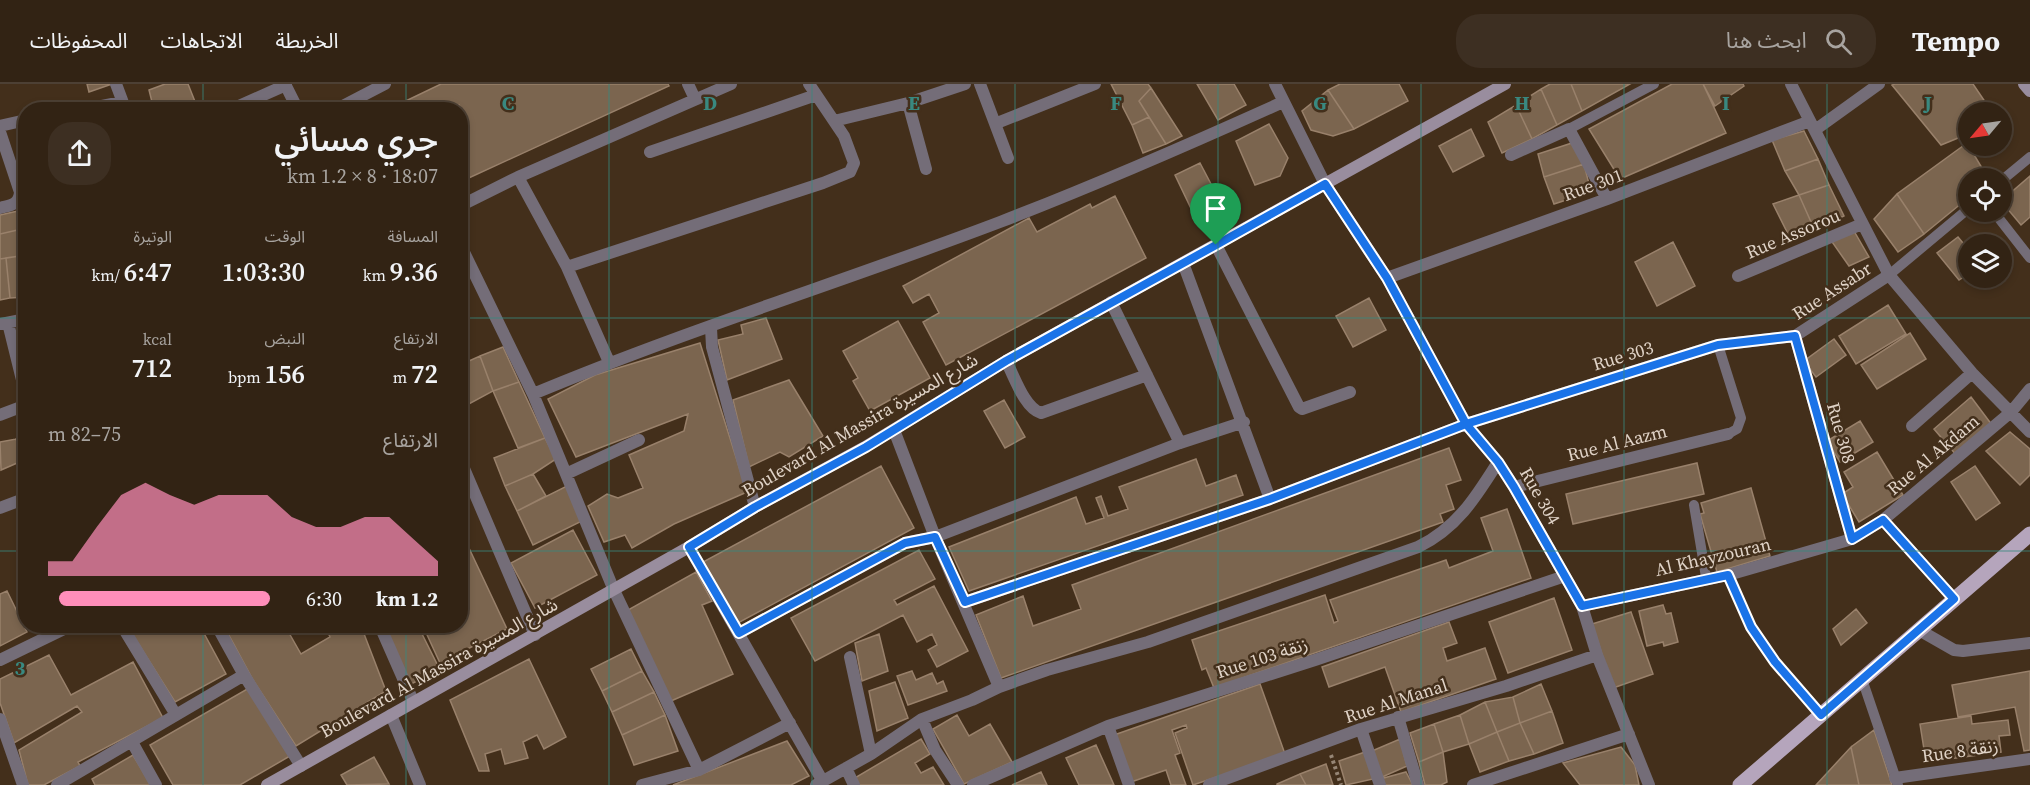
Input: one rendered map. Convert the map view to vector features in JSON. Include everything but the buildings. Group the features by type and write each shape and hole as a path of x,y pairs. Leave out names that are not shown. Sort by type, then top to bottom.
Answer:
{"main road":[{"name":"Boulevard Al Massira شارع المسيرة","path":"267,785 281,781 301,766 413,701 535,635 613,588 894,430 1006,361 1110,302 1505,84"},
{"path":"2024,84 2030,91"},
{"path":"1740,785 2030,534"}],"street":[{"path":"116,84 123,102"},
{"path":"247,102 285,84 294,102"},
{"path":"350,102 385,84"},
{"path":"688,84 695,99"},
{"path":"468,202 518,177 731,84"},
{"path":"834,121 908,103 965,84"},
{"path":"980,84 997,123 1008,158"},
{"path":"997,123 1095,84"},
{"name":"Rue 304","path":"1275,84 1325,184 1387,278 1466,424 1498,462 1514,487 1582,606 1597,656 1649,785"},
{"path":"1791,84 1889,275 1972,373 2030,432"},
{"name":"Rue 301","path":"1387,278 1812,126 1879,84"},
{"path":"567,267 824,183 850,172 855,163 844,136 812,89 650,152"},
{"path":"533,394 609,362 711,328 1001,222 1142,165 1283,102"},
{"path":"908,103 926,169"},
{"path":"0,126 18,122"},
{"path":"1511,156 1569,129 1607,199"},
{"path":"0,132 18,186"},
{"path":"518,177 567,267 609,362"},
{"path":"0,208 18,202"},
{"name":"Rue Assorou","path":"1738,276 1862,224"},
{"path":"1216,245 1299,407 1302,409 1350,392"},
{"path":"468,260 533,394 613,588 699,770"},
{"path":"1183,263 1244,422 1270,499"},
{"name":"Rue Assabr","path":"1795,336 1889,275"},
{"path":"1110,302 1180,443"},
{"path":"4,323 18,369"},
{"path":"711,328 712,347 755,507"},
{"name":"Rue 303","path":"965,602 1270,499 1466,424 1718,345 1795,336"},
{"name":"Rue 308","path":"1795,336 1852,539"},
{"path":"1006,361 1029,404 1035,412 1041,413 1147,375"},
{"path":"1912,426 1972,373"},
{"name":"Rue Al Akdam","path":"1852,539 1883,520 2011,412 2030,389"},
{"path":"0,415 18,408"},
{"path":"739,633 905,543 935,537 1180,443 1244,422"},
{"path":"894,430 935,537 965,602 999,687"},
{"name":"Rue Al Aazm","path":"1514,487 1728,434"},
{"path":"566,474 639,440"},
{"path":"689,547 790,723 819,783 871,754 922,719 999,687 1047,670 1148,642 1418,547 1452,526 1471,504 1498,462"},
{"path":"468,478 535,635"},
{"path":"0,508 18,501"},
{"path":"1883,520 1954,599"},
{"name":"Al Khayzouran","path":"1582,606 1706,577 1728,575 1852,539"},
{"name":"Rue 103 زنقة","path":"973,785 1108,726 1565,576"},
{"path":"1919,630 1954,650 1963,651 2030,643"},
{"path":"0,660 55,633"},
{"path":"126,633 176,715"},
{"path":"221,633 244,675 301,766"},
{"path":"383,633 413,701"},
{"name":"Rue Al Manal","path":"1209,785 1361,729 1597,656"},
{"path":"850,657 871,754"},
{"path":"57,785 244,675"},
{"path":"391,715 420,785"},
{"path":"1398,717 1418,785"},
{"path":"0,719 22,785"},
{"path":"922,719 935,750 958,785"},
{"path":"642,785 699,770 790,723"},
{"path":"1108,726 1129,785"},
{"path":"1361,729 1380,785"},
{"path":"1473,785 1629,734"},
{"path":"132,742 156,785"},
{"name":"Rue 8 زنقة","path":"1896,782 2030,759"},
{"path":"846,768 854,785"}],"lane":[{"path":"1569,129 1654,84"},
{"path":"2012,172 2030,158"},
{"path":"1889,275 1958,217"},
{"path":"2002,222 2030,258"},
{"path":"1718,345 1741,418 1737,429 1728,434"},
{"path":"1694,505 1706,577"},
{"path":"1728,575 1751,627 1775,662 1821,715"},
{"path":"1862,679 1896,782"}],"path":[{"path":"1326,743 1341,785"}],"route":[{"path":"1216,245 1006,361 866,447 755,507 689,547 739,633 905,543 935,537 965,602 1270,499 1466,424 1498,462 1514,487 1582,606 1706,577 1728,575 1751,627 1775,662 1821,715 1954,599 1883,520 1852,539 1795,336 1718,345 1466,424 1387,278 1325,184 1216,245"}]}
